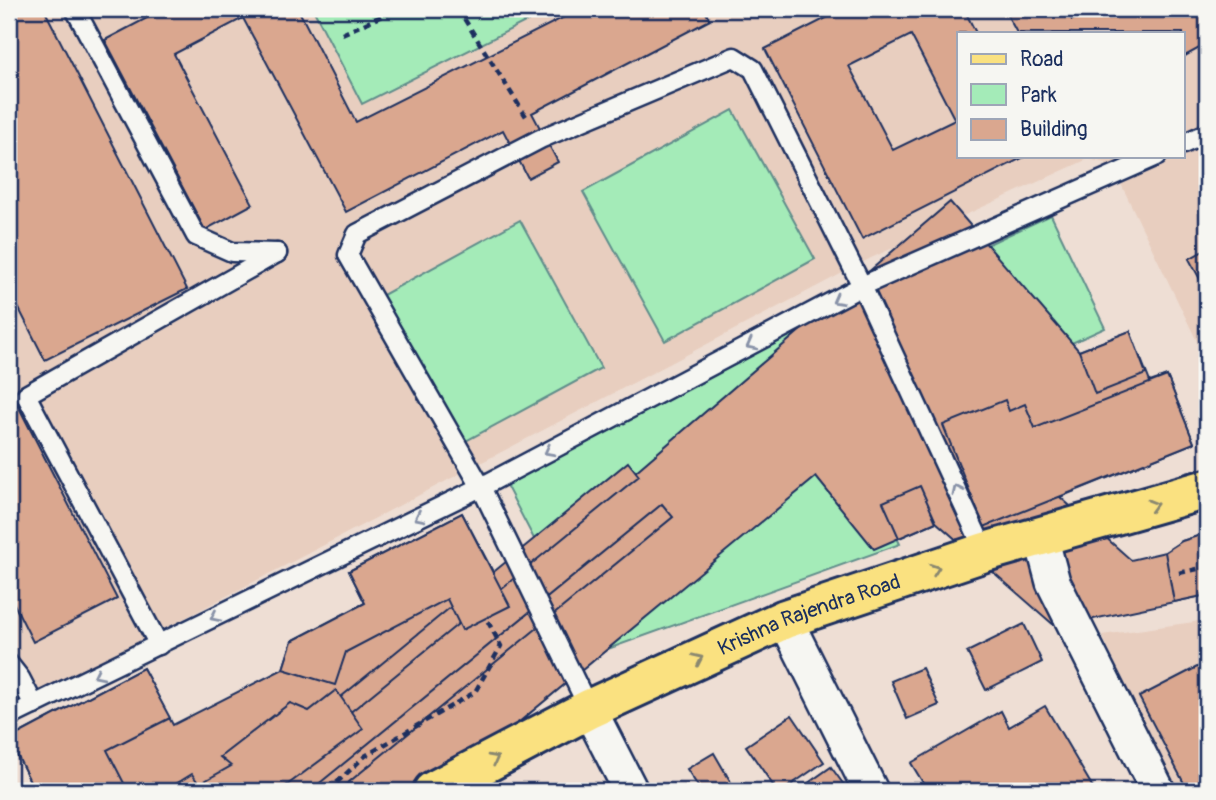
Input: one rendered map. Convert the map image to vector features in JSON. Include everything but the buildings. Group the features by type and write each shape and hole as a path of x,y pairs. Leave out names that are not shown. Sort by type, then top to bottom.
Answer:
{"main road":[{"name":"Krishna Rajendra Road","path":"433,791 589,709 785,620 985,552 1207,489"}],"street":[{"path":"1041,537 1053,582 1158,791"},
{"path":"785,620 871,791"},
{"path":"589,709 631,791"}],"lane":[{"path":"75,9 196,236 232,252 277,253 26,395 159,645"},
{"path":"589,709 481,487 348,255 357,234 540,139 734,57 753,69 862,286 985,552"},
{"path":"1184,144 1207,133"},
{"path":"9,718 481,487 862,286 1152,158"},
{"path":"9,664 20,678 34,705"}],"path":[{"path":"342,34 397,9"},
{"path":"426,9 429,16 447,9"},
{"path":"458,9 540,139"},
{"path":"1179,573 1207,567"},
{"path":"328,791 365,756 475,692 501,646 486,618"}],"shaded area":[{"path":"9,9 1207,9 1207,362 1120,182 1106,163 1088,159 871,258 21,704 9,702"},
{"path":"1207,618 1207,791 1174,791 1102,635"}],"green space":[{"path":"313,9 551,9 362,104"},
{"path":"733,110 815,259 665,341 583,192"},
{"path":"1051,215 1105,328 939,403 888,291"},
{"path":"520,220 601,368 453,448 372,301"},
{"path":"846,306 879,501 900,544 594,654 506,485"}]}
